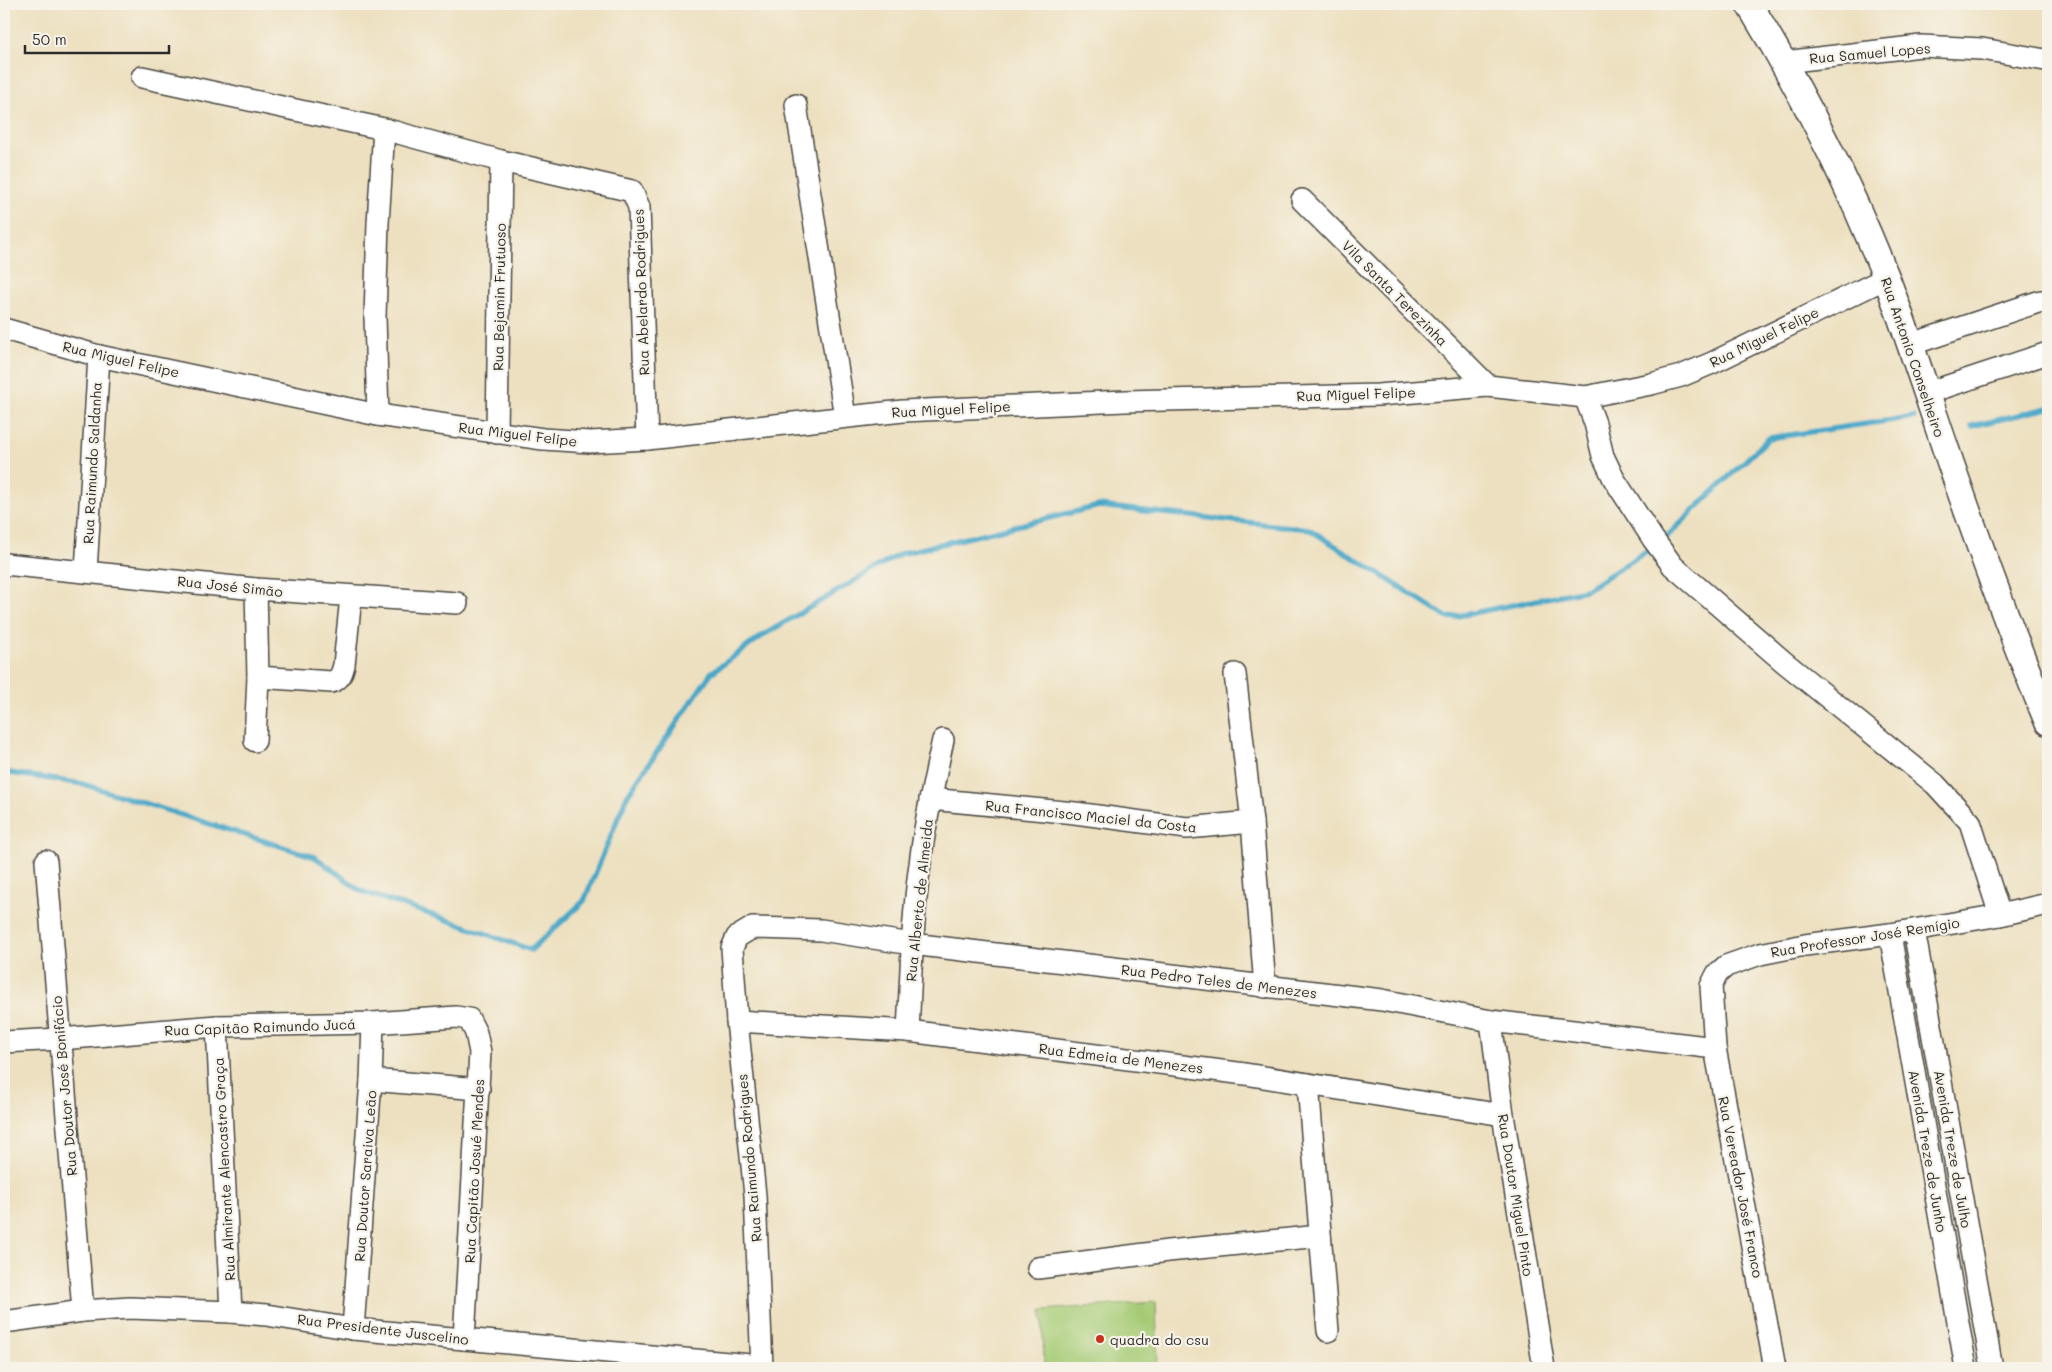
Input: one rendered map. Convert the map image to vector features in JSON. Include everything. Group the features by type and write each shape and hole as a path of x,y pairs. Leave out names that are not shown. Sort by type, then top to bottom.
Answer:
{"street":[{"name":"Rua Antonio Conselheiro","path":"1749,4 1784,62 1843,180 1886,278 1973,528 2040,681 2048,722"},
{"name":"Rua Samuel Lopes","path":"1784,62 1921,46 1982,49 2045,60"},
{"name":"Rua Abelardo Rodrigues","path":"142,77 384,129 501,161 632,191 639,208 647,439"},
{"path":"796,105 845,416"},
{"path":"378,415 376,298 378,223 384,129"},
{"name":"Rua Bejamin Frutuoso","path":"497,433 501,161"},
{"name":"Vila Santa Terezinha","path":"1302,200 1488,386"},
{"name":"Rua Miguel Felipe","path":"4,329 99,356 378,415 543,440 590,442 647,439 903,411 1125,401 1378,395 1488,386 1585,397 1681,376 1712,363 1886,278"},
{"path":"1909,345 2041,301"},
{"path":"1927,393 2048,353"},
{"name":"Rua Raimundo Saldanha","path":"86,571 99,356"},
{"path":"1585,397 1603,456 1614,479 1653,539 1674,566 1784,662 1935,784 1955,804 1970,822 2000,915"},
{"name":"Rua José Simão","path":"4,564 256,589 457,603"},
{"path":"255,741 258,677 256,589"},
{"path":"258,677 331,682 338,679 342,674 344,665 351,597"},
{"path":"1235,674 1252,822 1265,987"},
{"name":"Rua Alberto de Almeida","path":"908,1032 912,944 920,865 930,799 942,740"},
{"name":"Rua Francisco Maciel da Costa","path":"930,799 1075,813 1187,828 1252,822"},
{"name":"Rua Doutor José Bonifácio","path":"46,861 83,1311"},
{"name":"Rua Professor José Remígio","path":"1712,1005 1711,986 1718,974 1726,966 1760,954 1914,930 2000,915 2048,904"},
{"name":"Rua Pedro Teles de Menezes","path":"732,948 734,942 742,933 758,927 822,930 912,944 1382,1000 1491,1021 1715,1048"},
{"name":"Avenida Treze de Julho","path":"1914,930 1992,1368"},
{"name":"Avenida Treze de Junho","path":"1890,934 1966,1368"},
{"name":"Rua Raimundo Rodrigues","path":"732,948 736,1020 755,1195 762,1367"},
{"name":"Rua Vereador José Franco","path":"1712,1005 1715,1048 1775,1368"},
{"name":"Rua Capitão Raimundo Jucá","path":"4,1042 60,1040 216,1026 373,1024 456,1016"},
{"name":"Rua Capitão Josué Mendes","path":"456,1016 469,1019 476,1033 480,1052 464,1339"},
{"name":"Rua Edmeia de Menezes","path":"736,1020 908,1032 1245,1074 1502,1115"},
{"name":"Rua Doutor Miguel Pinto","path":"1491,1021 1502,1115 1544,1368"},
{"name":"Rua Doutor Saraiva Leão","path":"353,1329 371,1080 373,1024"},
{"name":"Rua Almirante Alencastro Graça","path":"216,1026 231,1312"},
{"path":"371,1080 479,1089"},
{"path":"1308,1084 1328,1331"},
{"path":"1038,1268 1168,1251 1320,1236"},
{"name":"Rua Presidente Juscelino","path":"4,1322 83,1311 130,1308 231,1312 266,1315 353,1329 762,1367"}],"green space":[{"name":"quadra do csu","path":"1156,1302 1158,1368 1044,1368 1042,1310"}],"waterway":[{"path":"1972,426 2048,408"},
{"path":"1661,542 1769,438 1914,417"},
{"path":"4,772 83,784 315,857 361,891 531,950 584,901 627,796 711,673 765,634 900,554 1099,506 1309,529 1448,618 1586,590 1653,547"}],"place":[{"name":"quadra do csu","path":"1100,1339"}]}
